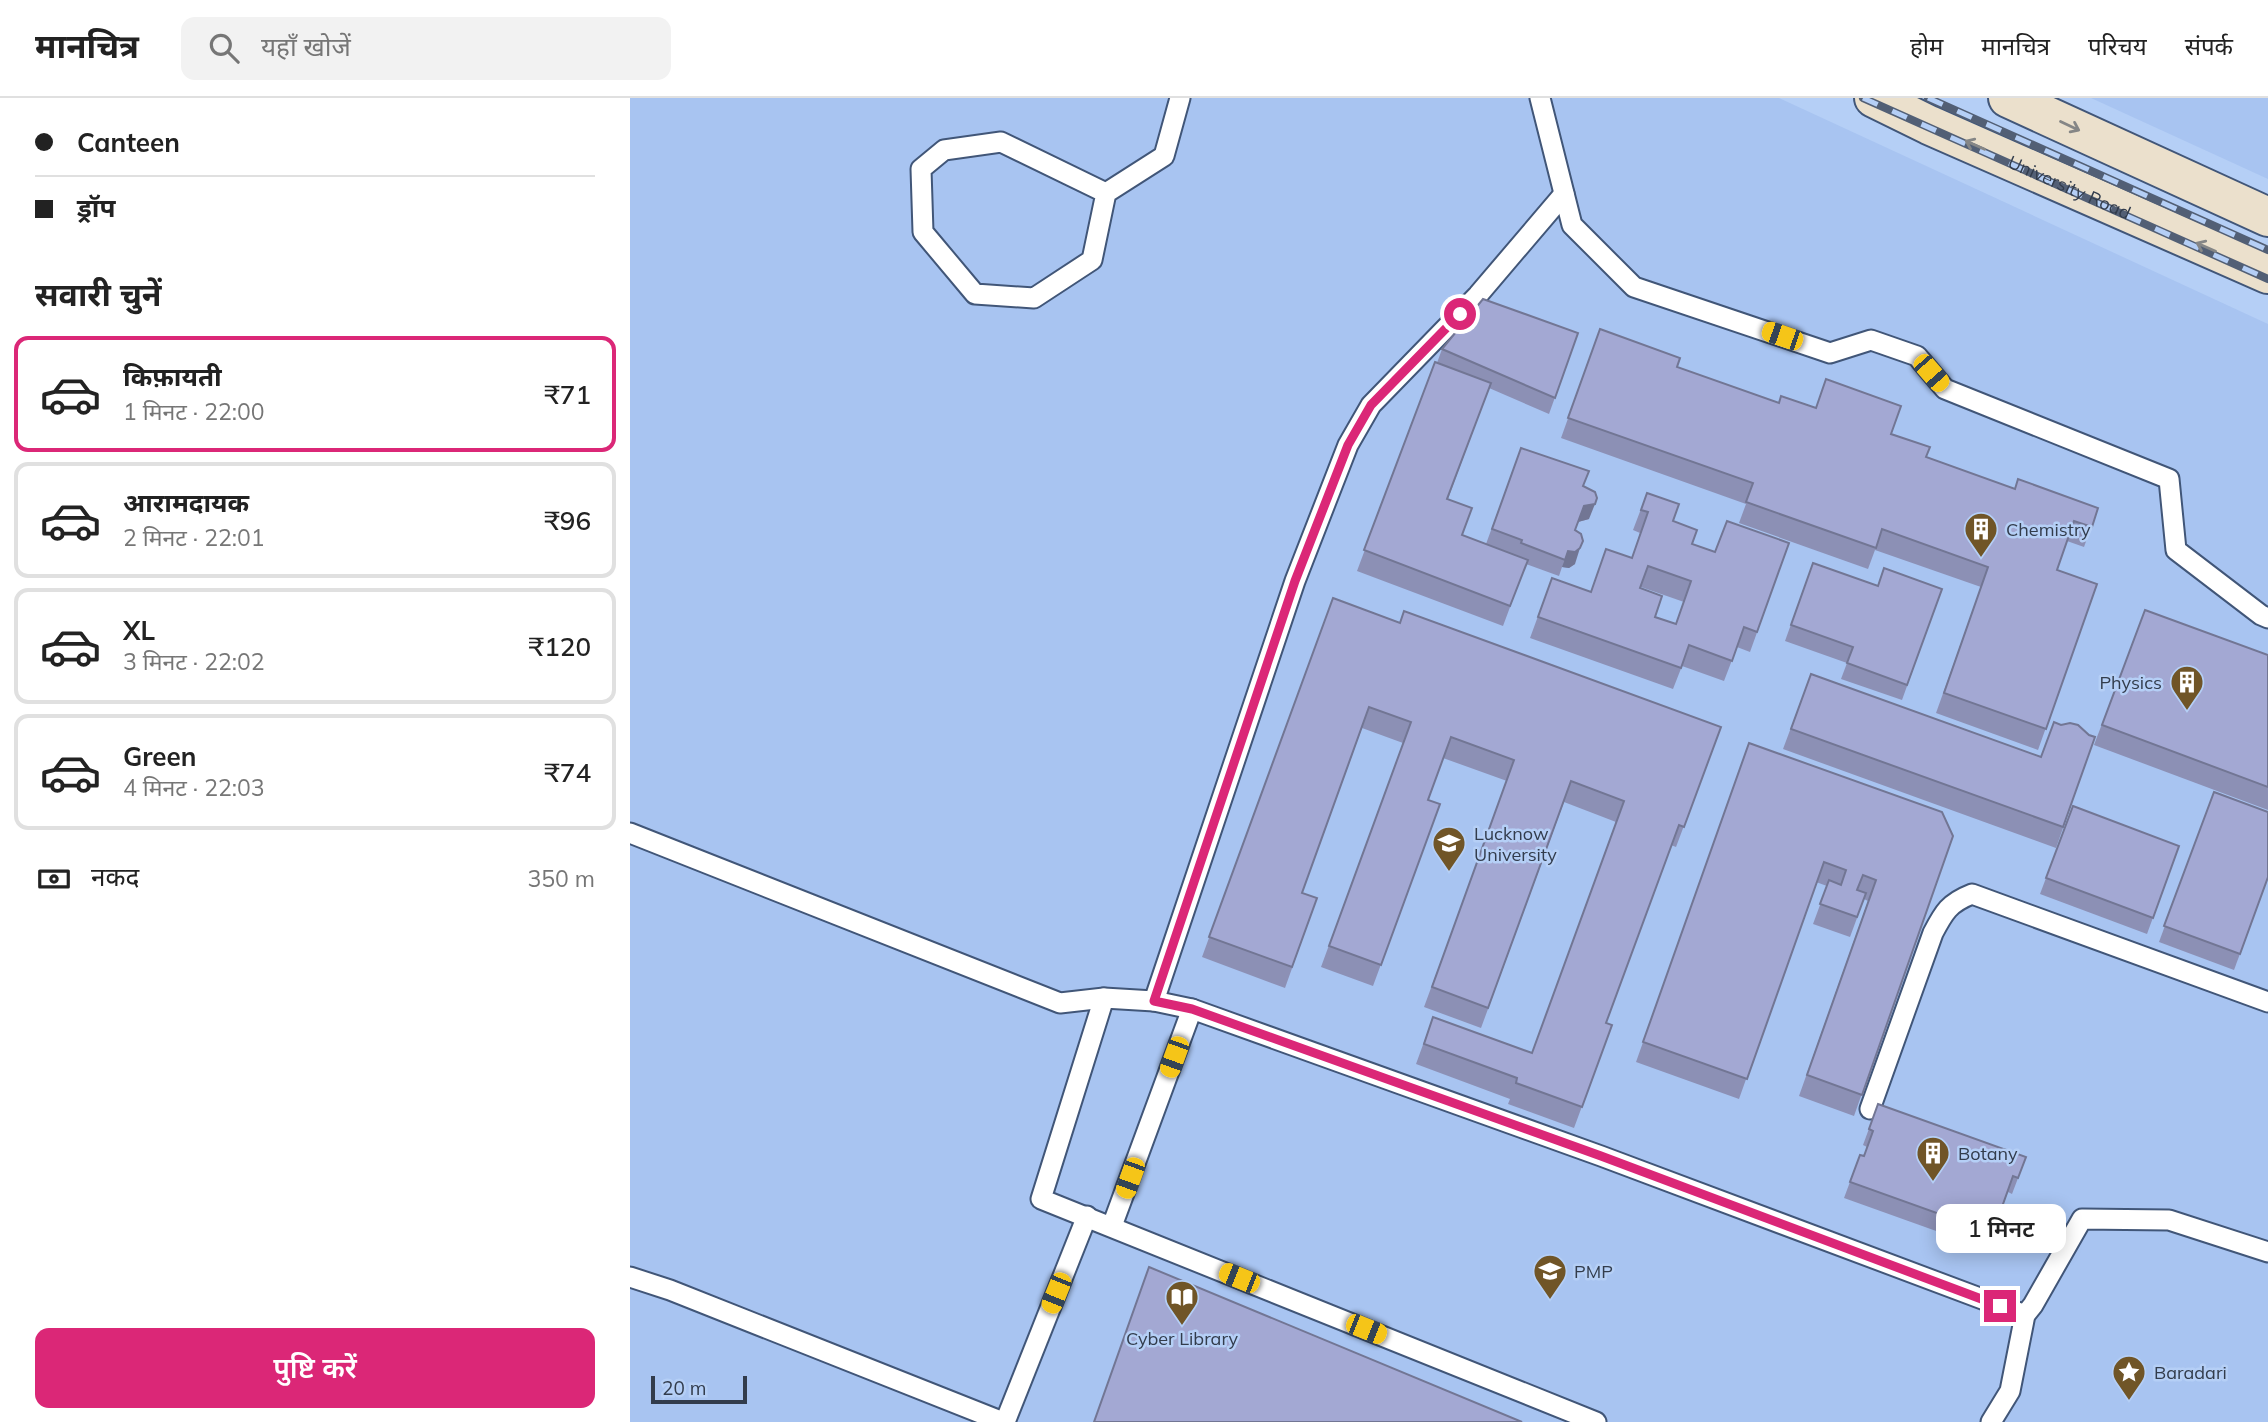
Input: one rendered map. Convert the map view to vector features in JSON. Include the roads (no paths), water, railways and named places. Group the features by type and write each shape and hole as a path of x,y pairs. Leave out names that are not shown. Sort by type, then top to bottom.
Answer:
{"main road":[{"name":"University Road","path":"1874,98 1929,125 2268,274"},
{"path":"2008,98 2268,217"}],"lane":[{"path":"1106,194 1001,142 944,150 921,169 923,232 975,294 1034,298 1092,260 1106,194 1164,156 1180,98"},
{"path":"1540,98 1572,225 1634,287 1830,353 1871,340 1917,356 1945,389 2169,479 2176,550 2268,618"},
{"path":"1154,1001 1295,581 1348,445 1371,405 1478,295 1564,194"},
{"path":"630,833 1060,1003 1104,998 1154,1001 1192,1009 1601,1156 2025,1315"},
{"path":"1870,1109 1933,933 1944,911 1958,900 1972,894 2268,1002"},
{"path":"1104,998 1041,1199 1595,1422"},
{"path":"1112,1226 1192,1009"},
{"path":"630,1277 670,1290 1004,1422 1087,1216"},
{"path":"1991,1422 2010,1391 2025,1315 2082,1219 2169,1220 2268,1252"}],"railway":[{"path":"1863,98 2268,279"},
{"path":"1928,98 2268,250"}],"place":[{"name":"Chemistry","path":"1981,559"},
{"name":"Physics","path":"2187,712"},
{"name":"Lucknow University","path":"1449,873"},
{"name":"Botany","path":"1933,1183"},
{"name":"PMP","path":"1550,1301"},
{"name":"Cyber Library","path":"1182,1327"},
{"name":"Baradari","path":"2129,1402"}]}
